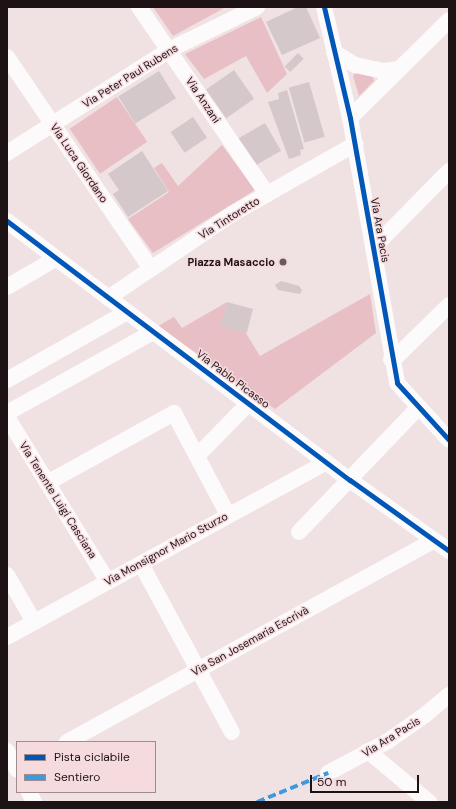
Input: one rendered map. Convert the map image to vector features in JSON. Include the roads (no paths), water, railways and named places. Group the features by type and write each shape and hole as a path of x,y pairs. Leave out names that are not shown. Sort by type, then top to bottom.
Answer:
{"street":[{"name":"Via Anzani","path":"139,7 267,194"},
{"name":"Via Peter Paul Rubens","path":"7,153 169,50 257,7"},
{"name":"Via Ara Pacis","path":"324,7 355,144 391,359 398,383 449,440"},
{"path":"350,118 449,20"},
{"path":"334,52 355,65 383,71 400,68"},
{"name":"Via Luca Giordano","path":"7,57 151,268"},
{"name":"Via Tintoretto","path":"108,298 151,268 267,194 355,144"},
{"path":"373,248 449,171"},
{"name":"Via Pablo Picasso","path":"7,221 55,259 350,480 449,551"},
{"path":"7,287 55,259"},
{"path":"391,359 397,356 449,305"},
{"path":"7,380 127,312"},
{"path":"7,413 153,332"},
{"path":"197,456 249,403"},
{"path":"299,532 419,407"},
{"path":"47,482 174,413 228,515"},
{"name":"Via Tenente Luigi Casciana","path":"7,418 108,582"},
{"name":"Via Monsignor Mario Sturzo","path":"7,637 326,462"},
{"name":"Via San Josemaria Escrivà","path":"69,741 434,540"},
{"path":"140,564 232,732"},
{"path":"7,575 34,622"},
{"name":"Via Ara Pacis","path":"328,773 368,751 425,715 449,695"},
{"path":"7,751 16,768"},
{"path":"368,751 429,802"},
{"path":"30,793 34,802"}],"place":[{"name":"Piazza Masaccio","path":"283,262"}]}
